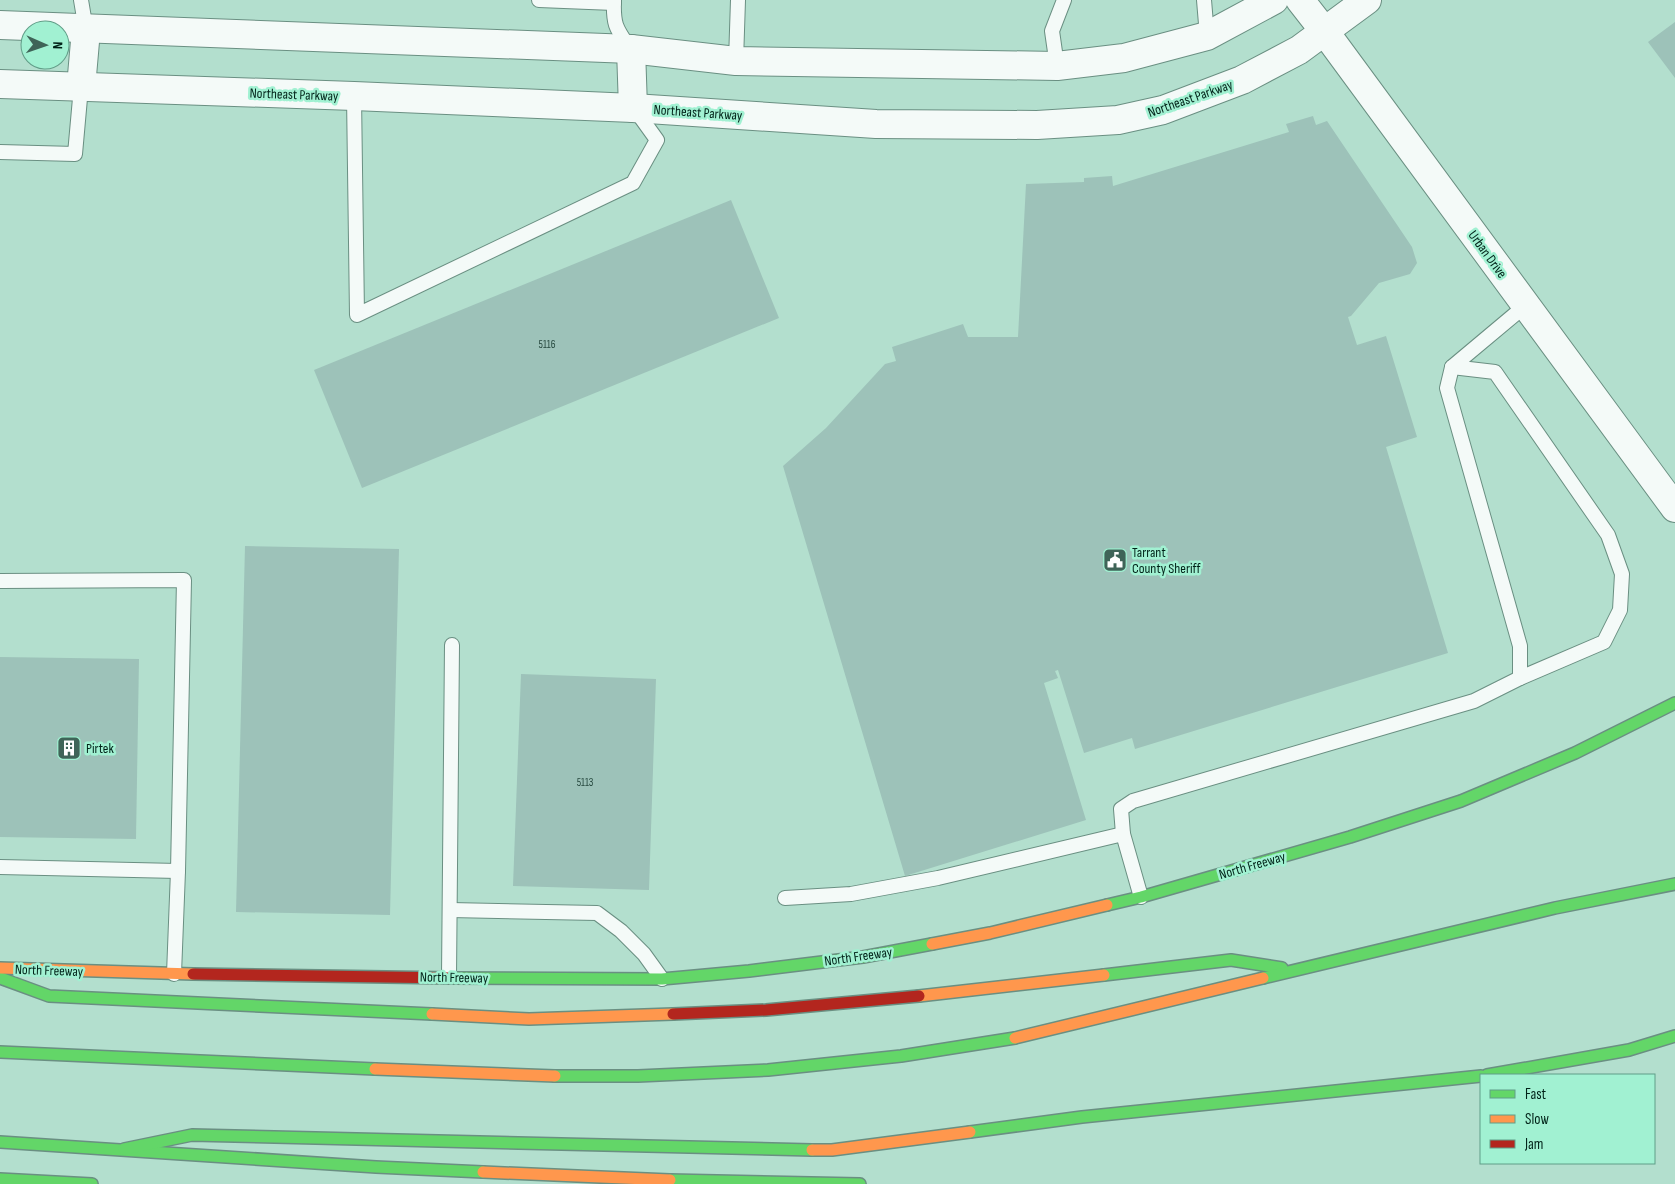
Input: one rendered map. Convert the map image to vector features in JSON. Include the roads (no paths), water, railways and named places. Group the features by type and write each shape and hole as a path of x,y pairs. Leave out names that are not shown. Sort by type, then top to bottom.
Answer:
{"main road":[{"name":"North Freeway","path":"0,968 174,974 662,979 749,971 863,957 990,933 1141,897 1350,837 1461,801 1575,753 1675,703"},
{"path":"0,1052 523,1076 638,1076 768,1070 901,1056 1010,1039 1555,908 1675,884"},
{"path":"0,978 49,996 529,1019 766,1010 971,991 1230,960 1296,970"},
{"path":"1494,1074 1629,1050 1675,1036"},
{"path":"124,1149 192,1135 832,1150 1082,1117 1480,1076"},
{"path":"0,1142 376,1167 601,1178 860,1184"},
{"path":"0,1179 92,1184"}],"street":[{"path":"0,25 86,30 631,49 736,61 1057,66 1124,58 1207,36 1274,0"},
{"name":"Urban Drive","path":"1300,0 1675,508"},
{"name":"Northeast Parkway","path":"0,84 633,108 876,124 1037,125 1118,120 1163,110 1242,80 1299,50 1367,0"},
{"path":"81,87 86,30"},
{"path":"631,49 633,108"}],"lane":[{"path":"81,0 86,30"},
{"path":"540,0 614,1 613,17 615,27 631,49"},
{"path":"736,61 738,0"},
{"path":"1057,66 1052,32 1064,0"},
{"path":"1204,0 1207,36"},
{"path":"0,152 75,154 81,87"},
{"path":"354,96 358,315 633,183 657,140 633,108"},
{"path":"1520,678 1520,646 1446,388 1452,367 1526,305"},
{"path":"1141,897 1122,834 1121,809 1134,801 1474,701 1520,678 1604,642 1620,610 1622,574 1608,535 1495,372 1452,367"},
{"path":"0,581 184,580 174,974"},
{"path":"449,977 452,645"},
{"path":"785,898 852,894 938,878 1122,834"},
{"path":"0,867 178,871"},
{"path":"450,910 597,913 621,931 638,948 662,979"}],"place":[{"name":"Tarrant County Sheriff","path":"1115,560"},
{"name":"Pirtek","path":"69,748"}]}
